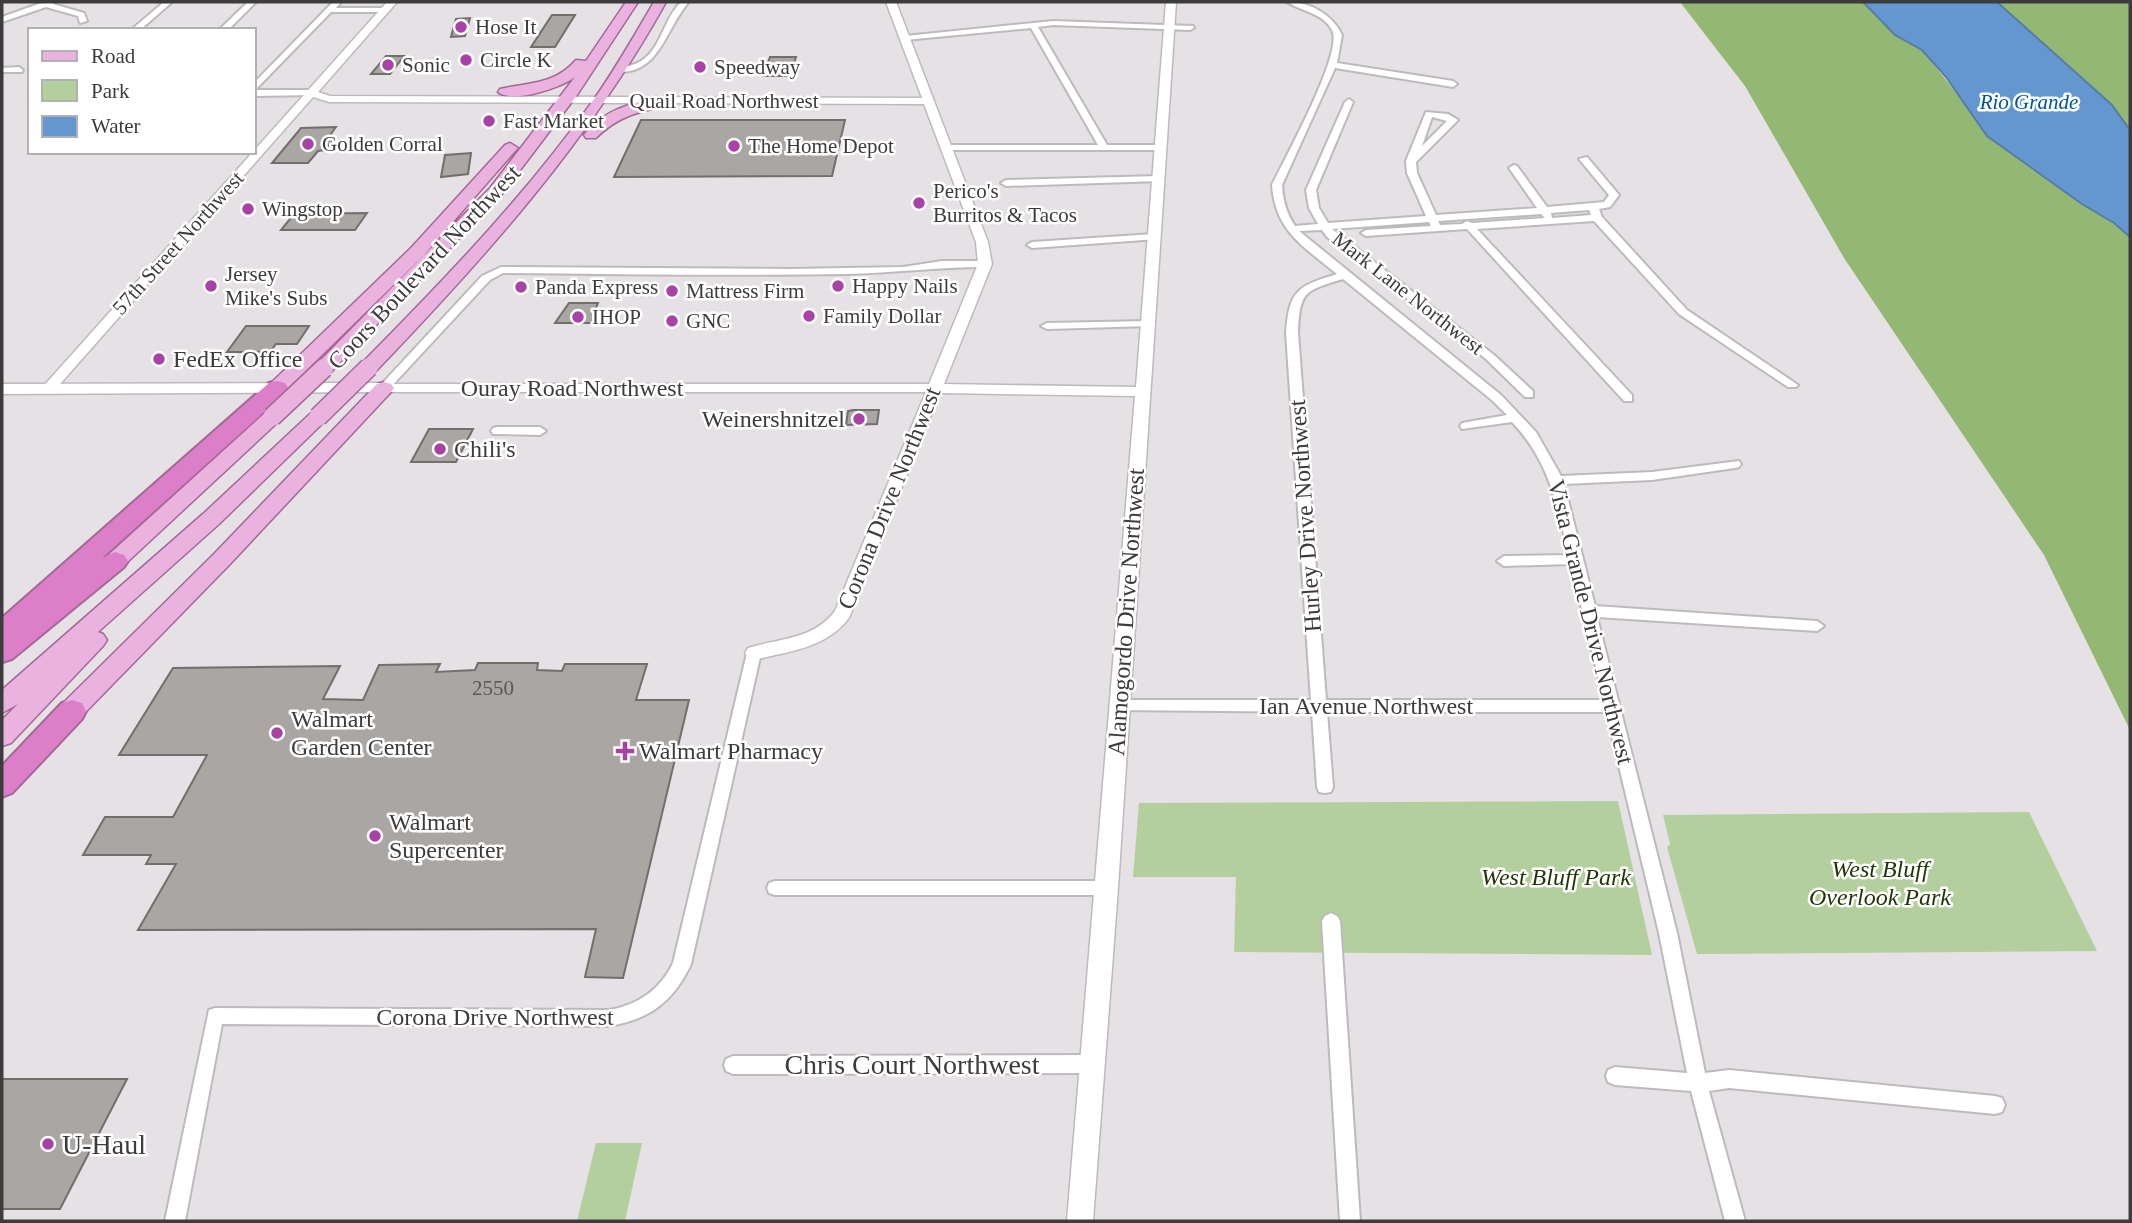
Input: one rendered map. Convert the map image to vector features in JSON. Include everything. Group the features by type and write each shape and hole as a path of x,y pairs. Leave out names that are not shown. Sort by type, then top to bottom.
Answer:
{"highway":[{"path":"2,633 277,388"},
{"path":"2,652 115,561"},
{"path":"2,785 72,711"}],"main road":[{"name":"Coors Boulevard Northwest","path":"2,663 324,368 459,231 496,191 569,97 632,2"},
{"name":"Coors Boulevard Northwest","path":"2,704 211,519 369,367 472,261 535,188 605,97 660,2"},
{"path":"505,92 541,88 564,81 573,74 594,45 607,36"},
{"path":"535,188 609,117 634,106 662,102"},
{"path":"277,388 417,253 514,144 553,118"},
{"path":"2,774 72,711 222,559 384,388"},
{"name":"Ouray Road Northwest","path":"2,389 384,388"},
{"path":"2,736 211,519"}],"street":[{"path":"137,28 168,2"},
{"path":"225,28 252,2"},
{"path":"256,88 337,2"},
{"path":"622,70 645,62 675,9 685,2"},
{"path":"384,388 493,274 520,268 568,271 884,270 942,264 985,264 982,242 891,2"},
{"name":"Alamogordo Drive Northwest","path":"1080,1221 1107,888 1171,2"},
{"path":"1291,2 1314,12 1335,28 1338,47 1278,185 1280,209 1294,233 1545,211 1595,213 1683,312 1792,385"},
{"path":"2,20 48,3 81,15 83,21"},
{"path":"330,9 388,6"},
{"name":"57th Street Northwest","path":"48,389 388,6"},
{"path":"905,38 1033,25 1190,28"},
{"path":"1033,25 1104,148"},
{"path":"1332,65 1453,84"},
{"path":"2,70 19,70"},
{"name":"Quail Road Northwest","path":"256,90 312,93 505,92 569,97"},
{"name":"Quail Road Northwest","path":"312,93 329,99 927,97"},
{"name":"Quail Road Northwest","path":"605,97 662,102 828,97 890,101 927,97"},
{"path":"890,101 935,116"},
{"name":"Mark Lane Northwest","path":"1349,102 1311,190 1310,200 1328,230 1490,357 1529,394"},
{"path":"1411,161 1453,120 1429,114 1411,161 1413,180 1437,229"},
{"path":"946,148 1160,148"},
{"path":"1328,230 1470,227 1552,221 1595,213 1607,205 1614,194 1584,159"},
{"path":"1514,168 1552,221"},
{"path":"1006,183 1158,179"},
{"path":"1459,217 1628,398"},
{"name":"Vista Grande Drive Northwest","path":"1294,233 1343,276 1517,416 1546,457 1557,480 1668,933 1698,1083 1735,1221"},
{"path":"1032,245 1154,237"},
{"name":"Corona Drive Northwest","path":"175,1221 215,1016 609,1018 624,1017 648,1006 668,989 682,964 754,653 808,642 826,634 839,621 985,264"},
{"name":"Hurley Drive Northwest","path":"1325,787 1293,346 1294,301 1308,288 1343,276"},
{"path":"1047,326 1148,324"},
{"name":"Ouray Road Northwest","path":"384,388 933,388 1142,392"},
{"path":"1466,426 1517,416"},
{"path":"497,431 540,430"},
{"path":"1557,480 1652,476 1735,464"},
{"path":"1504,561 1577,559"},
{"path":"1590,611 1817,625"},
{"name":"Ian Avenue Northwest","path":"1119,706 1613,706"},
{"path":"775,888 1107,888"},
{"path":"1331,921 1350,1221"},
{"name":"Chris Court Northwest","path":"733,1065 1091,1064"},
{"path":"1615,1076 1698,1083 1729,1079 1995,1105"}],"green space":[{"path":"1680,2 1863,2 1895,35 1922,50 1999,146 2130,237 2130,730 2044,555 1844,258 1745,86"},
{"path":"1997,2 2130,2 2130,130 2112,105"},
{"name":"West Bluff Park","path":"1618,801 1652,955 1234,952 1236,877 1133,877 1139,803"},
{"name":"West Bluff Overlook Park","path":"2029,812 2097,951 1697,954 1667,847 1670,844 1663,815"},
{"path":"596,1143 642,1143 625,1221 577,1221"}],"water":[{"name":"Rio Grande","path":"1863,2 1997,2 2112,105 2130,130 2130,237 2114,223 2082,204 1987,136 1946,77 1922,50 1895,35"}],"building":[{"path":"552,15 575,15 555,47 531,47"},
{"name":"Hose It","path":"470,18 465,36 451,37 456,19"},
{"name":"Sonic","path":"386,56 404,56 390,74 371,74"},
{"path":"770,57 796,57 790,76 763,76"},
{"name":"The Home Depot","path":"641,120 845,120 832,176 614,177"},
{"name":"Golden Corral","path":"336,127 328,138 335,138 308,163 272,163 301,128"},
{"path":"471,153 468,174 441,177 445,155"},
{"path":"367,213 355,230 281,230 294,214"},
{"name":"IHOP","path":"569,303 598,303 595,310 600,310 594,323 555,323"},
{"path":"246,326 309,326 297,344 276,344 270,352 227,352"},
{"name":"Weinershnitzel","path":"879,410 877,424 846,425 848,411"},
{"name":"Chili's","path":"429,429 473,429 456,462 411,462"},
{"name":"Walmart Supercenter","path":"478,663 538,663 537,670 562,671 565,664 647,664 636,700 689,700 623,978 585,977 596,929 138,930 176,864 146,864 151,855 83,855 105,817 173,817 207,755 119,755 173,668 340,666 323,699 363,700 379,665 440,664 436,672 475,670"},
{"name":"U-Haul","path":"2,1079 127,1079 60,1209 2,1209"}],"place":[{"name":"Hose It","path":"461,27"},
{"name":"Circle K","path":"466,60"},
{"name":"Sonic","path":"388,65"},
{"name":"Speedway","path":"700,67"},
{"name":"Fast Market","path":"489,121"},
{"name":"Golden Corral","path":"308,144"},
{"name":"The Home Depot","path":"734,146"},
{"name":"Perico's Burritos & Tacos","path":"919,203"},
{"name":"Wingstop","path":"248,209"},
{"name":"Jersey Mike's Subs","path":"211,286"},
{"name":"Happy Nails","path":"838,286"},
{"name":"Panda Express","path":"521,287"},
{"name":"Mattress Firm","path":"672,291"},
{"name":"Family Dollar","path":"809,316"},
{"name":"IHOP","path":"578,317"},
{"name":"GNC","path":"672,321"},
{"name":"FedEx Office","path":"159,359"},
{"name":"Weinershnitzel","path":"859,419"},
{"name":"Chili's","path":"440,449"},
{"name":"Walmart Garden Center","path":"277,733"},
{"name":"Walmart Pharmacy","path":"625,751"},
{"name":"Walmart Supercenter","path":"375,836"},
{"name":"U-Haul","path":"48,1144"}]}
